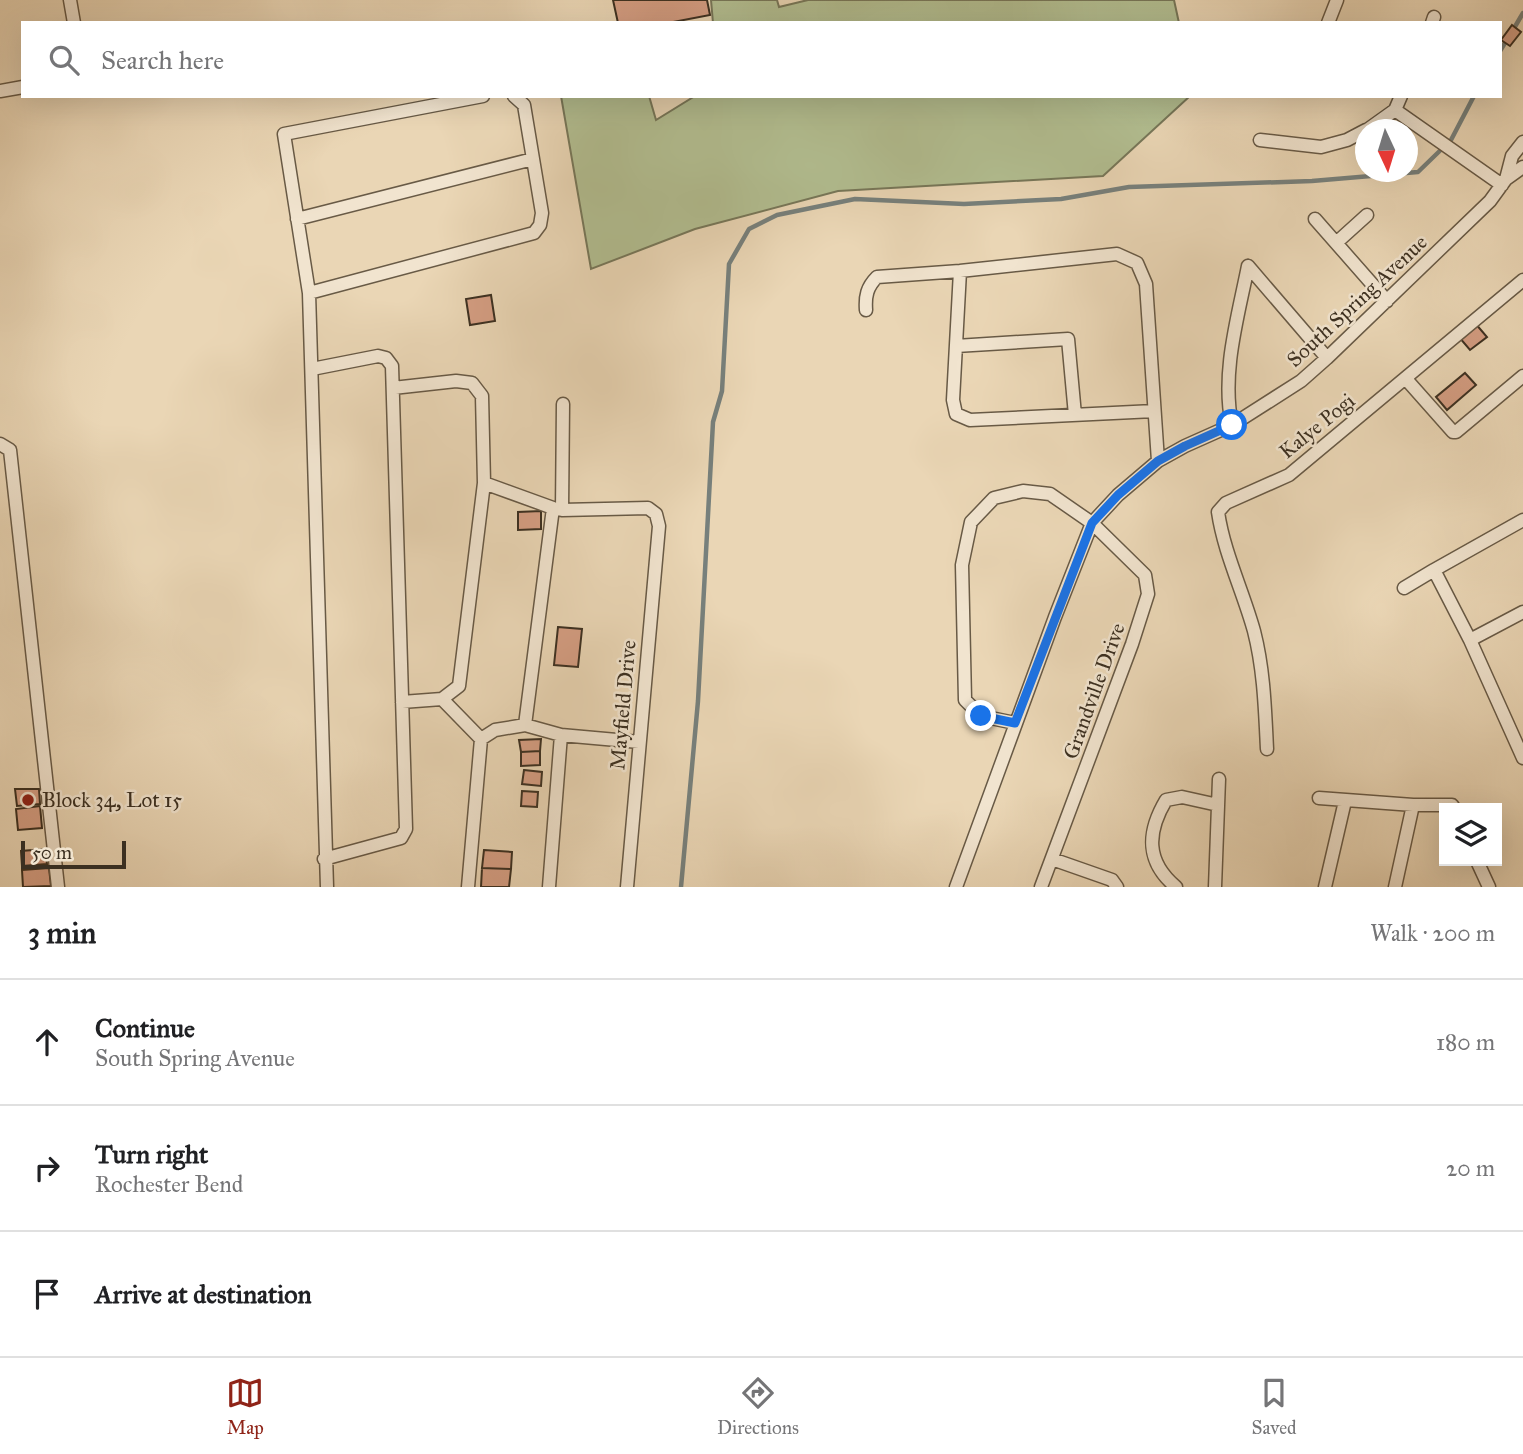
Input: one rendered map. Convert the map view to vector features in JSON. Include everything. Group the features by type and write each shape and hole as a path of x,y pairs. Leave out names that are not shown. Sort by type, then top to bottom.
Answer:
{"street":[{"path":"70,0 74,21"},
{"path":"1329,21 1337,0"},
{"path":"0,91 21,87"},
{"path":"327,887 324,859 309,293 284,134 473,98"},
{"path":"309,293 534,233 540,225 542,213 524,106 516,98"},
{"path":"1382,119 1395,110 1400,98"},
{"path":"1395,110 1453,151 1504,182"},
{"path":"1260,140 1321,147 1355,136"},
{"name":"South Spring Avenue","path":"1504,182 1512,156 1523,142"},
{"path":"297,219 533,159"},
{"name":"South Spring Avenue","path":"956,887 1015,723 1092,523 1118,495 1158,461 1232,425 1301,381 1490,201 1504,182 1523,167"},
{"path":"1336,243 1367,215"},
{"path":"1315,219 1387,301"},
{"path":"866,310 869,286 877,277 1117,254 1137,263 1146,284 1158,461"},
{"path":"1232,425 1227,401 1230,367 1248,266 1327,358"},
{"path":"960,271 953,400 956,414 970,420 1154,411"},
{"name":"Kalye Pogi","path":"1267,749 1264,675 1254,631 1220,529 1218,512 1226,503 1289,475 1523,280"},
{"path":"956,346 1068,339 1075,415"},
{"path":"312,369 378,356 386,358 392,366 406,830 401,838 324,859"},
{"path":"1406,379 1453,432 1456,432 1523,376"},
{"path":"393,388 456,381 472,383 482,396 484,483 459,686 442,699 402,702"},
{"path":"525,724 558,509 564,404"},
{"path":"0,444 10,450 58,887"},
{"path":"484,483 558,509"},
{"name":"Grandville Drive","path":"1015,723 981,716 965,699 962,565 971,522 994,498 1023,491 1050,494 1092,523 1145,575 1148,594 1132,644 1041,887"},
{"name":"Mayfield Drive","path":"558,509 648,508 656,514 659,526 627,887"},
{"path":"1404,588 1523,520"},
{"path":"1434,569 1470,640 1523,758"},
{"path":"1470,640 1523,612"},
{"path":"442,699 481,739 468,887"},
{"path":"481,739 495,730 525,724 561,735 639,743"},
{"path":"549,887 561,735"},
{"path":"1215,887 1219,779"},
{"path":"1176,887 1167,880 1153,860 1152,843 1157,815 1166,800 1182,797 1218,805"},
{"path":"1319,797 1345,801 1439,806"},
{"path":"1325,887 1345,801"},
{"path":"1395,887 1413,805"},
{"path":"1052,859 1112,880 1117,887"},
{"path":"1479,866 1489,887"}],"green space":[{"path":"711,0 777,0 779,7 808,0 1174,0 1179,21 713,21"},
{"path":"561,98 650,98 656,120 692,98 1188,98 1103,176 838,191 695,229 591,269"}],"building":[{"path":"613,0 707,0 710,15 678,21 618,21"},
{"path":"1512,25 1521,32 1510,46 1502,39"},
{"path":"491,295 495,321 470,325 466,299"},
{"path":"1475,323 1487,337 1470,350 1459,337"},
{"path":"1465,373 1476,385 1447,410 1436,397"},
{"path":"541,511 541,529 518,530 518,512"},
{"path":"558,627 582,629 578,667 554,665"},
{"path":"541,739 540,751 521,752 519,740"},
{"path":"540,751 540,765 521,766 521,752"},
{"path":"524,770 542,772 541,786 522,784"},
{"name":"Block 34, Lot 15","path":"15,789 39,789 40,804 17,806"},
{"path":"522,791 538,792 537,807 521,806"},
{"path":"40,806 42,828 18,830 16,809"},
{"path":"45,849 47,864 22,866 21,851"},
{"path":"484,850 512,852 511,869 482,868"},
{"path":"49,868 51,886 23,887 22,870"},
{"path":"482,868 511,869 509,887 481,887"}],"waterway":[{"path":"1513,30 1523,13"},
{"path":"1502,48 1508,38"},
{"path":"681,887 698,701 713,422 722,391 729,264 749,229 777,215 855,199 964,204 1061,199 1129,187 1312,181 1418,172 1451,140 1473,98"}],"place":[{"name":"Block 34, Lot 15","path":"28,800"}],"route":[{"path":"981,716 1015,723 1092,523 1118,495 1158,461 1232,425"}]}
